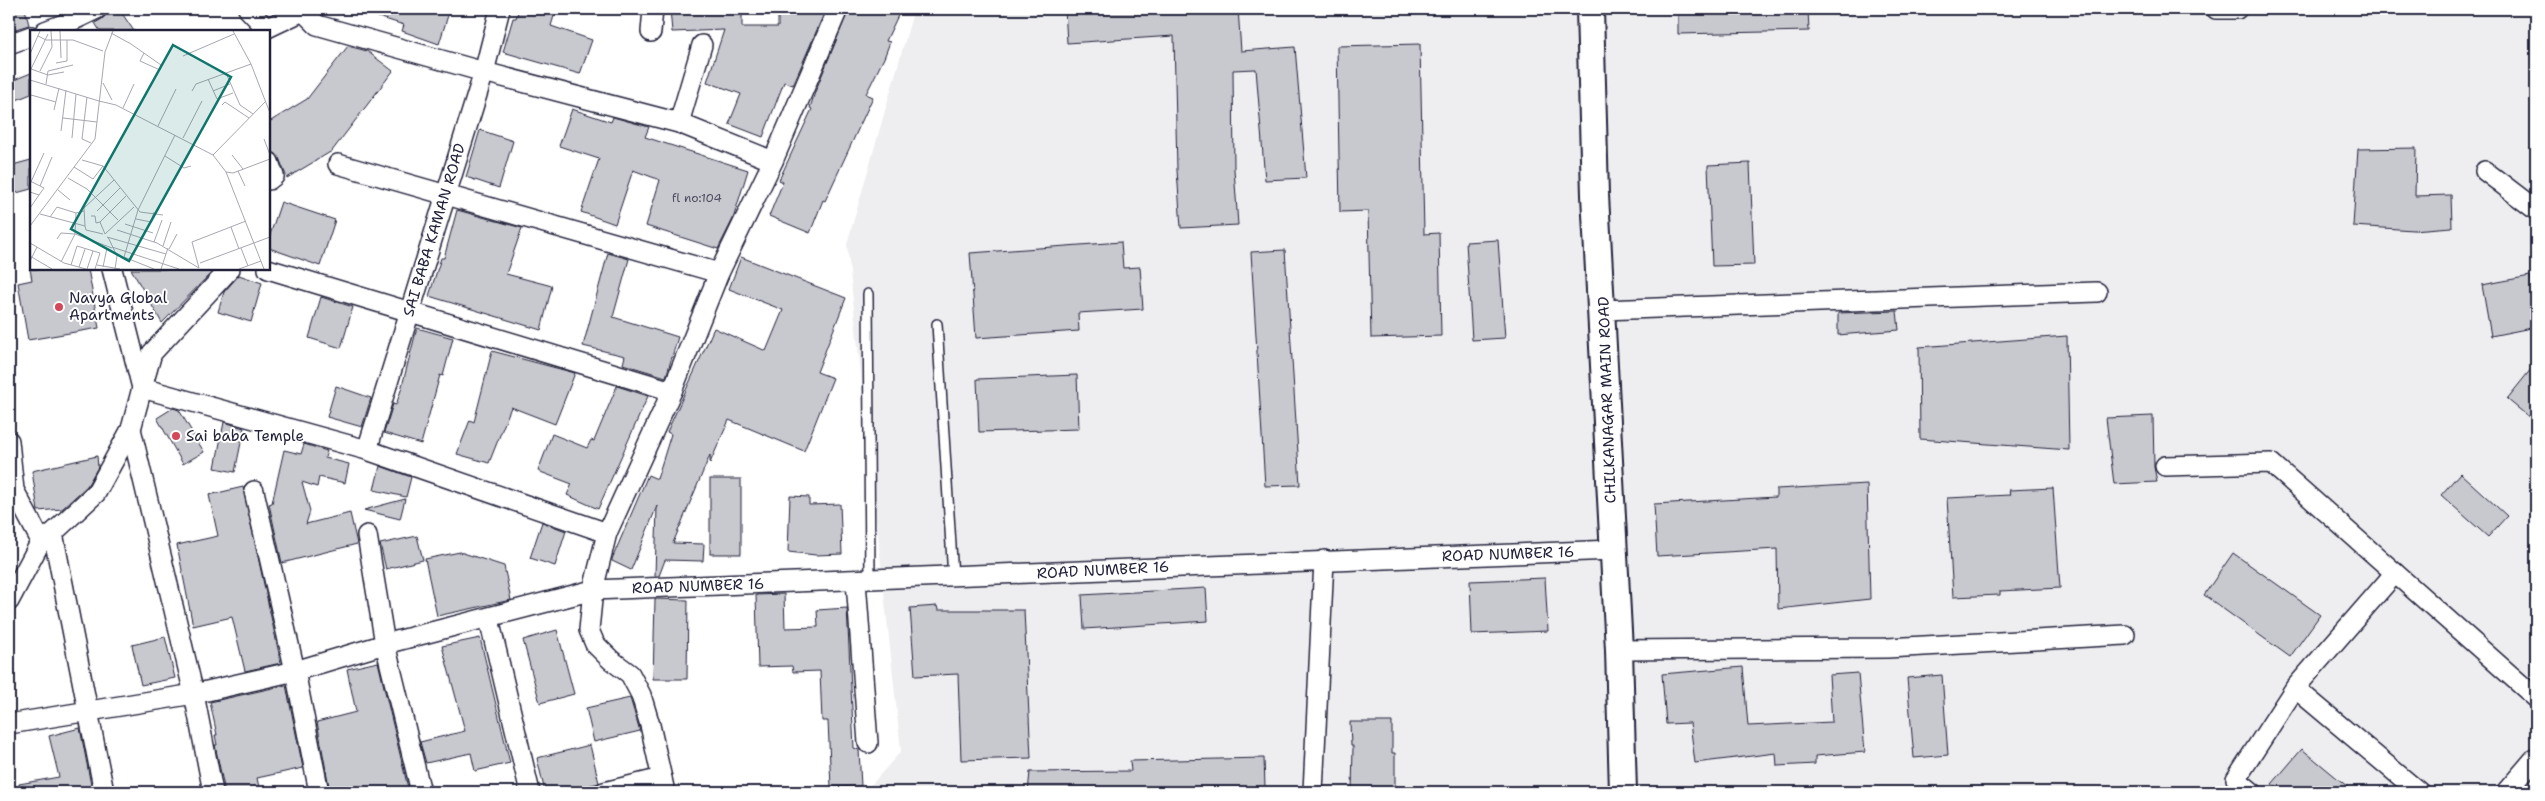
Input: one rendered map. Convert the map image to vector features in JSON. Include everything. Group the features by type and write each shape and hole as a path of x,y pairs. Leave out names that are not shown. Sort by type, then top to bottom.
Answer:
{"main road":[{"name":"CHILKANAGAR MAIN ROAD","path":"1590,9 1595,195 1603,310 1619,650 1623,792"}],"street":[{"path":"48,30 96,9"},
{"path":"248,9 264,30 303,10 318,25 679,124 772,161"},
{"name":"SAI BABA KAMAN ROAD","path":"367,450 484,72 500,9"},
{"path":"651,32 653,9"},
{"path":"604,792 663,785 650,725 637,688 630,674 611,660 595,644 589,630 593,590 607,533 672,391 719,273 772,161 838,9"},
{"path":"2216,9 2237,9"},
{"path":"9,44 30,36"},
{"path":"679,124 702,45"},
{"path":"338,164 719,273"},
{"path":"270,165 274,176 270,179"},
{"path":"2486,171 2536,210"},
{"path":"112,270 142,388"},
{"path":"9,601 47,537 96,493 130,429 152,353 229,270"},
{"path":"270,270 672,391"},
{"path":"1603,310 2097,292"},
{"path":"142,388 367,450 607,533"},
{"path":"130,429 194,694 213,792"},
{"path":"9,441 11,490 47,537 104,792"},
{"path":"2165,466 2271,463 2536,698"},
{"path":"254,491 295,671 319,792"},
{"path":"367,535 386,644 421,792"},
{"name":"ROAD NUMBER 16","path":"9,724 194,694 295,671 386,644 488,619 593,590 863,581 1324,560 1613,550"},
{"path":"1313,792 1324,560"},
{"path":"2252,792 2236,779 2295,688 2395,573"},
{"path":"863,581 868,743"},
{"path":"488,619 530,792"},
{"path":"1619,650 1887,648 2125,636"},
{"path":"2295,688 2419,792"},
{"path":"2506,792 2536,757"}],"lane":[{"path":"863,581 868,294"},
{"path":"937,324 953,577"}],"shaded area":[{"path":"914,9 2536,9 2536,792 865,792 901,751 847,244"}],"building":[{"path":"9,9 25,9 29,25 9,31"},
{"path":"111,9 119,9 133,30 99,30 95,23 102,19"},
{"path":"363,9 450,9 439,44 402,31 404,25 362,12"},
{"path":"519,9 556,9 551,26 592,40 580,74 503,52 513,18 516,18"},
{"path":"670,9 742,9 742,27 778,27 778,9 826,9 793,85 784,82 763,137 729,124 741,94 707,82 724,30 672,32"},
{"path":"849,9 901,9 886,41 890,42 884,58 866,94 873,97 825,201 823,200 810,233 769,216 783,182 779,180 812,109 810,108 815,92"},
{"path":"1065,9 1238,9 1241,51 1295,47 1306,178 1265,180 1256,69 1233,70 1234,169 1238,225 1181,228 1177,170 1174,36 1067,43"},
{"path":"1678,9 1808,9 1809,31 1678,34"},
{"path":"1420,44 1424,234 1439,233 1441,336 1371,338 1368,211 1340,212 1337,46"},
{"path":"348,46 367,51 393,71 332,151 287,178 279,158 270,149 270,121 307,99"},
{"path":"30,73 30,94 9,103 9,82"},
{"path":"572,109 611,122 613,117 649,127 645,137 748,170 733,219 718,249 646,226 660,180 633,170 615,224 581,212 599,159 559,146"},
{"path":"480,130 513,141 499,188 466,177"},
{"path":"2416,148 2415,196 2451,195 2452,227 2413,230 2353,226 2358,149"},
{"path":"30,160 30,189 9,195 9,166"},
{"path":"1750,163 1754,265 1712,266 1708,165"},
{"path":"281,202 335,220 320,266 270,248 270,235"},
{"path":"457,210 522,228 506,274 552,286 541,330 429,296 441,258 444,258"},
{"path":"1498,240 1505,338 1472,340 1466,242"},
{"path":"1121,242 1123,268 1140,267 1143,309 1078,313 1079,331 976,338 970,253"},
{"path":"1285,250 1300,485 1265,486 1251,252"},
{"path":"608,253 629,259 613,317 678,337 666,377 623,364 625,356 583,346"},
{"path":"741,257 846,298 817,372 833,378 804,451 729,420 710,463 710,455 673,543 704,544 703,561 665,560 659,576 655,576 657,506 631,570 612,561 612,559 648,475 657,479 671,434 667,432 714,328 766,351 783,310 729,289"},
{"name":"Navya Global Apartments","path":"30,270 88,270 99,328 28,340 18,283 32,280"},
{"path":"132,270 214,270 162,323"},
{"path":"239,275 262,283 251,322 218,312 224,292"},
{"path":"2530,276 2536,311 2536,327 2491,336 2482,285"},
{"path":"321,297 353,307 341,348 309,338"},
{"path":"1897,311 1899,330 1838,335 1838,313"},
{"path":"417,328 453,338 443,376 440,375 421,444 384,433 393,404 396,405 401,390"},
{"path":"2067,336 2069,450 1920,439 1919,347"},
{"path":"492,351 575,373 555,424 511,407 489,463 457,454 470,420 474,422"},
{"path":"2536,363 2536,423 2507,399"},
{"path":"1077,375 1079,429 979,432 977,379"},
{"path":"336,386 371,398 362,427 327,417"},
{"path":"617,386 648,396 598,509 567,495 572,484 538,471 552,434 587,448 591,440 594,441"},
{"path":"173,408 179,410 204,452 183,464 157,418"},
{"path":"2153,416 2154,467 2157,482 2114,484 2106,418"},
{"path":"224,422 244,428 235,472 215,468"},
{"path":"304,444 327,451 325,458 349,464 345,483 319,477 317,487 302,482 310,511 306,524 350,513 357,544 282,563 269,504 272,503 284,450 301,454"},
{"path":"97,456 98,467 87,486 62,509 38,511 32,471"},
{"path":"380,466 411,477 406,497 374,490"},
{"path":"2460,473 2507,516 2488,537 2441,495"},
{"path":"710,479 741,479 741,554 710,554"},
{"path":"1867,484 1870,599 1778,609 1777,549 1657,556 1654,504 1776,497 1776,489"},
{"path":"243,487 281,663 245,671 232,617 193,626 177,545 218,536 209,495"},
{"path":"2053,488 2060,588 2000,591 2000,595 1953,597 1947,498 2010,495 2009,490"},
{"path":"790,496 809,497 809,505 840,504 842,554 816,555 788,552"},
{"path":"405,499 400,519 364,510"},
{"path":"542,522 566,531 555,566 530,558"},
{"path":"417,536 423,560 386,569 380,544"},
{"path":"460,552 504,566 511,600 437,616 425,559"},
{"path":"2233,553 2320,615 2290,657 2204,595"},
{"path":"1545,578 1548,631 1472,634 1470,581"},
{"path":"1206,588 1208,621 1084,629 1082,595"},
{"path":"784,594 785,628 818,627 817,610 847,608 854,748 859,750 861,786 831,787 828,721 822,721 820,671 793,672 792,666 758,667 756,595"},
{"path":"655,599 688,600 687,679 653,679"},
{"path":"937,606 938,610 1024,610 1031,758 961,760 958,674 915,676 910,608"},
{"path":"557,630 574,694 540,703 523,640"},
{"path":"165,637 175,678 141,685 132,645"},
{"path":"480,638 510,763 475,771 471,753 426,763 420,742 465,731 442,646"},
{"path":"378,662 409,792 330,792 317,722 356,712 347,669"},
{"path":"1743,667 1748,726 1832,722 1829,675 1858,673 1865,752 1815,756 1815,764 1777,766 1776,753 1695,763 1690,723 1666,724 1662,674"},
{"path":"1942,675 1948,755 1914,758 1907,678"},
{"path":"286,685 303,768 257,778 260,792 225,792 215,745 217,745 215,735 217,735 210,702"},
{"path":"630,698 640,731 594,742 586,708"},
{"path":"1350,722 1392,722 1392,753 1395,753 1395,792 1352,792 1353,746 1351,746"},
{"path":"80,728 92,790 81,792 19,792 19,784 59,777 49,736"},
{"path":"590,745 599,783 563,792 545,792 537,758"},
{"path":"2302,749 2354,792 2282,792 2272,784"},
{"path":"1264,758 1265,788 1028,792 1030,772 1131,771 1130,761"}],"place":[{"name":"Navya Global Apartments","path":"59,307"},
{"name":"Sai baba Temple","path":"176,436"}]}
